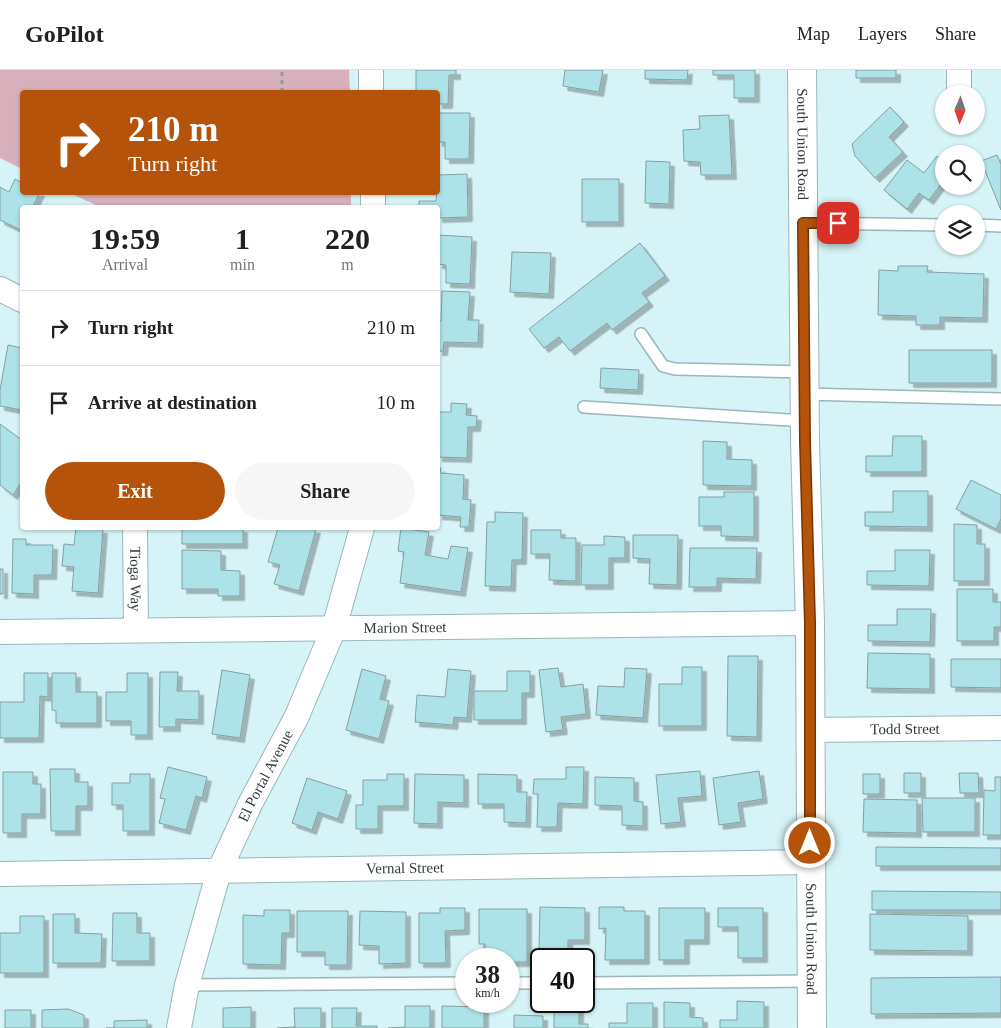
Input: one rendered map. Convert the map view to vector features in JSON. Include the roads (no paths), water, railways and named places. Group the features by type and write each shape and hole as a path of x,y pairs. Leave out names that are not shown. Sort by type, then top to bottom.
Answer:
{"street":[{"path":"371,70 371,90"},
{"name":"South Union Road","path":"802,70 804,421 810,623 812,1028"},
{"path":"959,70 959,85"},
{"path":"0,289 20,299"},
{"name":"Tioga Way","path":"135,530 136,630"},
{"name":"El Portal Avenue","path":"179,1028 187,985 219,870 251,802 297,716 334,628 361,530"},
{"name":"Marion Street","path":"0,632 810,623"},
{"name":"Todd Street","path":"810,730 1001,728"},
{"name":"Vernal Street","path":"0,874 810,862"}],"lane":[{"path":"803,223 935,225"},
{"path":"985,225 1001,226"},
{"path":"641,334 663,366 804,383 872,395 1001,399"},
{"path":"584,407 804,421"},
{"path":"595,983 811,981"},
{"path":"187,985 455,983"}]}
